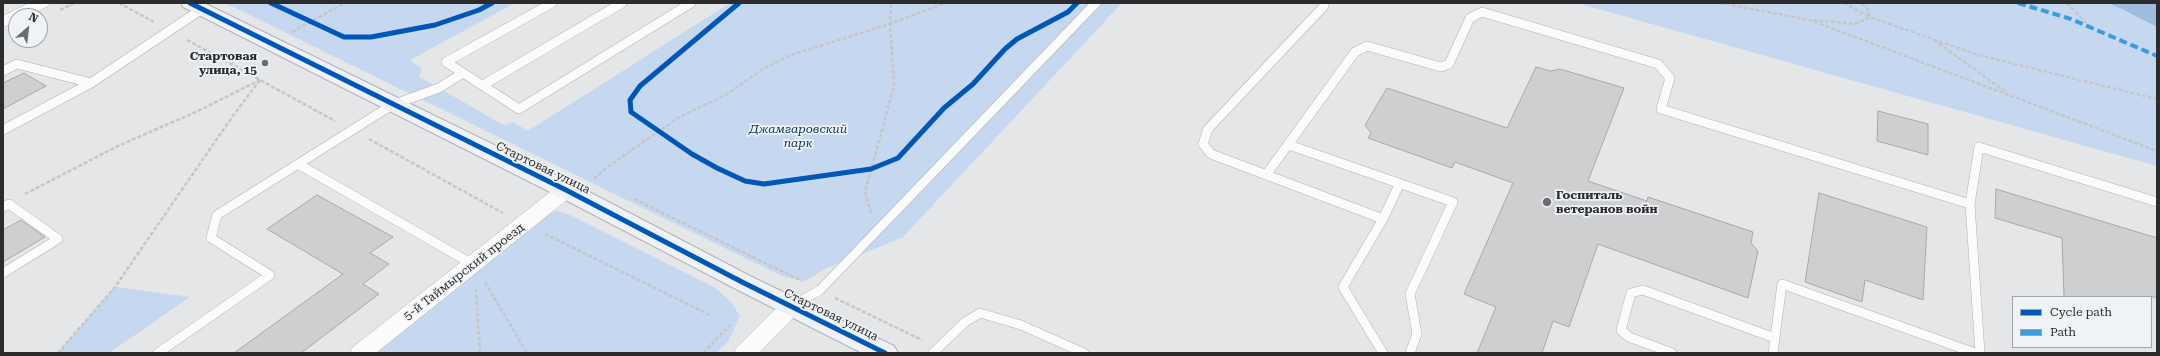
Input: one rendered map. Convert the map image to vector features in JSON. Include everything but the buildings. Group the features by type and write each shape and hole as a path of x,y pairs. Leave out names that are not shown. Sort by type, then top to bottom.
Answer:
{"street":[{"path":"3,22 42,3"},
{"name":"Стартовая улица","path":"196,6 392,105 566,190 791,307 885,353"},
{"name":"5-й Таймырский проезд","path":"361,353 474,265 566,190"},
{"path":"745,353 791,307"}],"lane":[{"path":"552,3 446,62 520,109 691,3"},
{"path":"483,86 622,3"},
{"path":"791,307 820,290 1093,4"},
{"path":"3,130 91,83 170,31 196,6"},
{"path":"1324,6 1208,129 1203,144 1211,154 1383,219"},
{"path":"1266,176 1354,52 1367,46 1441,66 1449,64 1470,18 1482,12 1658,64 1670,78 1661,109 1970,204"},
{"path":"3,71 17,64 91,83"},
{"path":"158,353 270,275 211,238 216,215 392,105 439,88 463,73"},
{"path":"1289,145 1453,202 1410,294 1417,334 1410,353"},
{"path":"1980,353 1970,204 1979,147 2157,202"},
{"path":"298,164 474,265"},
{"path":"1383,353 1343,288 1383,219 1399,184"},
{"path":"3,273 58,239 6,206"},
{"path":"1773,353 1782,284 1975,353"},
{"path":"1672,353 1630,337 1621,330 1631,293 1643,290 1775,338"},
{"path":"933,353 965,322 980,313 1021,325 1084,353"}],"path":[{"path":"119,3 524,224 710,315"},
{"path":"292,32 344,3"},
{"path":"877,231 865,192 894,86 890,24 891,3"},
{"path":"594,179 606,168 681,116 724,96 766,67 791,55 890,24 945,3"},
{"path":"1720,3 1810,20 1855,24 1870,17"},
{"path":"1844,3 1870,17 1978,56 2157,99"},
{"path":"1860,3 1867,8 1870,17"},
{"path":"2067,3 2089,26"},
{"path":"303,19 316,25"},
{"path":"1810,20 2009,94 2108,134 2157,151"},
{"path":"1932,39 2009,94"},
{"path":"6,206 44,183 99,155 198,111 260,80"},
{"path":"58,353 114,287 232,117 260,80"},
{"path":"654,128 666,136"},
{"path":"864,170 878,167"},
{"path":"474,265 480,353"},
{"path":"474,265 527,353"},
{"path":"703,353 730,325"}],"green space":[{"name":"Джамгаровский парк","path":"225,3 515,3 410,60 422,69 419,77 505,126 513,122 528,131 730,3 1122,3 903,237 825,269 805,281 784,277"},
{"path":"1577,3 2157,3 2157,166"},
{"path":"556,211 568,214 714,287 731,302 740,316 728,342 716,353 370,353 544,216"},
{"path":"115,287 190,297 109,353 58,353"}],"shaded area":[{"path":"2107,3 2157,4 2157,27 2120,8"}],"marked path":[{"path":"2018,3 2071,19 2157,56"}],"cycle path":[{"path":"190,3 392,105 566,190 742,282 885,353"},
{"path":"271,3 344,37 371,37 435,25 479,10 492,3"},
{"path":"739,3 640,86 630,100 631,112 692,154 717,168 745,181 764,184 871,169 898,158 944,108 973,84 1005,49 1017,39 1068,12 1077,3"}],"place":[{"name":"Стартовая улица, 15","path":"265,63"},
{"name":"Госпиталь ветеранов войн","path":"1547,202"}]}
